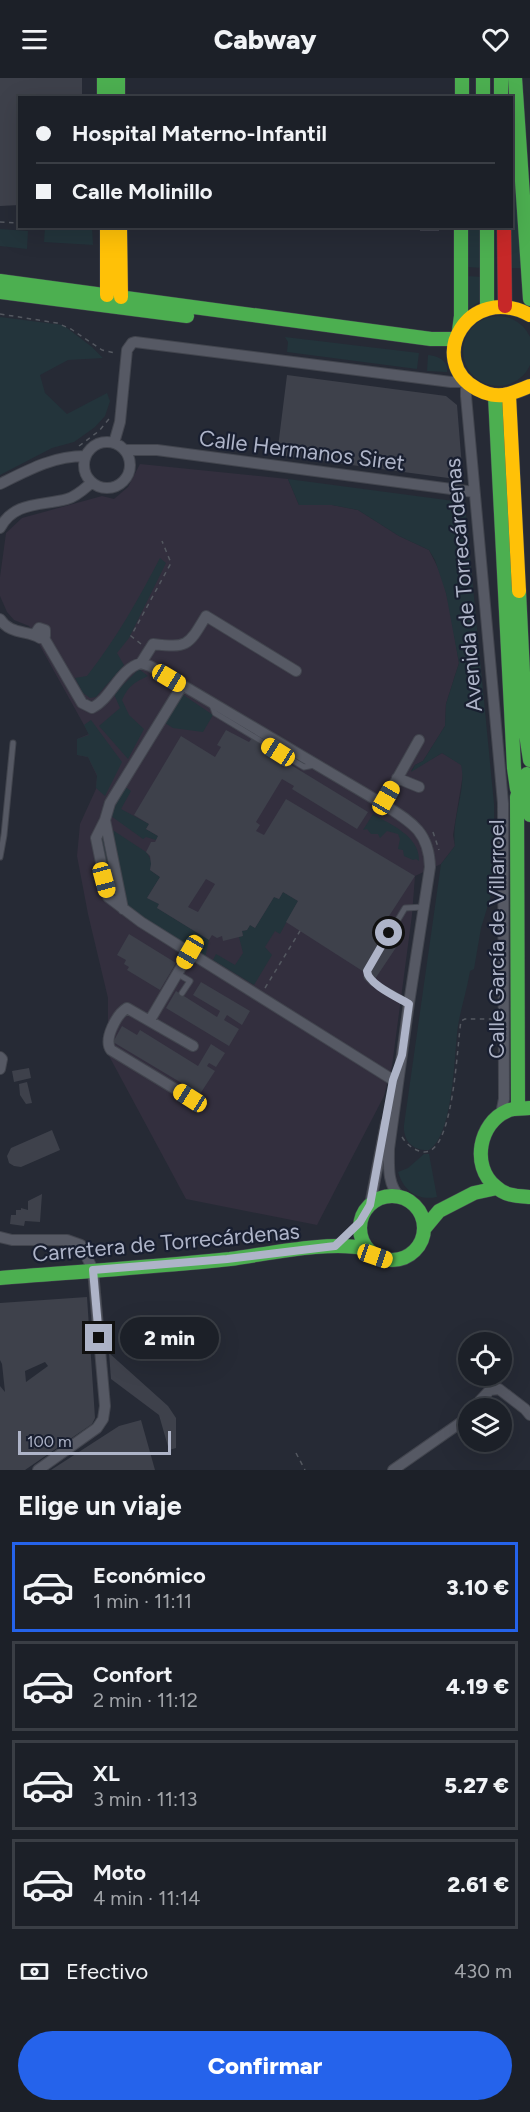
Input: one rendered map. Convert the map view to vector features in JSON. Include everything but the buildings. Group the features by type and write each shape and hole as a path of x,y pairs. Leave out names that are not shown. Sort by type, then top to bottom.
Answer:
{"street":[{"path":"104,78 105,96"},
{"path":"118,78 118,96"},
{"path":"462,78 462,96"},
{"path":"483,78 483,96"},
{"path":"501,78 501,96"},
{"path":"515,78 530,299"},
{"path":"107,228 114,296"},
{"path":"114,296 120,228"},
{"path":"461,228 461,316 453,356 467,384"},
{"path":"487,228 487,308"},
{"path":"504,228 505,306"},
{"path":"0,281 431,339 457,335 471,315 487,308 505,306 530,315"},
{"path":"0,292 441,349 453,356"},
{"path":"114,443 120,422 128,350 132,343 467,384 480,392 495,396 509,395 530,386"},
{"name":"Avenida de Torrecárdenas","path":"467,384 474,492 502,782"},
{"path":"509,395 530,815"},
{"name":"Avenida de Torrecárdenas","path":"495,396 514,768 517,789"},
{"path":"114,443 125,450 130,463 130,472 124,481 108,489 96,487 91,483 84,473 83,465 85,456 97,444 114,443"},
{"name":"Calle Hermanos Siret","path":"125,450 157,450 474,492"},
{"path":"0,484 43,463 85,456"},
{"path":"0,528 14,512 24,507 68,498 80,493 91,483"},
{"path":"141,663 153,644 180,646 188,642 193,638 206,616 296,671"},
{"path":"0,619 12,630 39,636 82,703 92,708 105,698 134,665 141,663 150,666 383,804 417,828 423,836 429,850 430,867 389,1149 389,1172 394,1191 411,1202 421,1214 424,1229 421,1243 414,1252 402,1259 390,1261 375,1256 360,1235 360,1222"},
{"path":"182,686 110,803 96,838 108,897 260,997 393,1080"},
{"path":"526,734 530,760"},
{"path":"383,804 419,740"},
{"name":"Calle García de Villarroel","path":"524,1108 517,789 529,776"},
{"path":"397,778 419,787"},
{"name":"Calle García de Villarroel","path":"501,1114 504,1099 502,782"},
{"path":"150,1020 190,952"},
{"path":"190,1098 111,1050 107,1039 122,1011 127,1008 193,1046"},
{"path":"335,1246 360,1222 370,1205 393,1080 402,1055"},
{"path":"0,1057 2,1059 0,1069"},
{"path":"524,1108 501,1114 491,1122 482,1140 480,1160 484,1172 497,1188 528,1201"},
{"path":"474,1193 484,1172"},
{"path":"424,1229 439,1210 474,1193 497,1188"},
{"path":"370,1205 380,1198 400,1197"},
{"path":"415,1207 439,1210"},
{"path":"0,1237 12,1240 68,1240 81,1245 93,1270 105,1406 103,1419 97,1428 38,1470"},
{"name":"Carretera de Torrecárdenas","path":"0,1278 227,1259 335,1246 355,1246 368,1249"},
{"path":"480,1398 490,1390 499,1389 511,1398"},
{"path":"512,1399 530,1415"},
{"path":"393,1470 458,1424"}],"lane":[{"path":"0,857 13,743"},
{"path":"409,1004 372,982 367,977 367,971 405,908 424,907"},
{"path":"178,974 190,981 182,993"}],"path":[{"path":"0,222 18,223"},
{"path":"0,314 57,323 71,329 102,351 120,354"},
{"path":"73,448 94,436 110,418"},
{"path":"149,650 131,636 171,563 162,541"},
{"path":"431,829 438,843 440,856"},
{"path":"260,997 300,931"},
{"path":"401,1132 405,1141 417,1150 429,1152 439,1143 450,1109 463,1019 494,1019"},
{"path":"296,1453 305,1470"}],"shaded area":[{"path":"513,113 523,268 510,268 510,228 513,228"},
{"path":"45,228 92,228 93,245 44,242"},
{"path":"467,228 482,228 483,268 467,267"},
{"path":"0,229 28,231 27,249 0,246"},
{"path":"467,276 483,277 482,300 468,309"},
{"path":"498,316 511,319 523,326 530,338 530,364 523,376 511,383 498,386 485,383 473,376 466,364 463,351 466,338 473,326 485,319"},
{"path":"0,317 63,325 103,358 68,360 40,375 45,393 67,414 107,393 110,401 105,416 95,427 74,442 52,448 0,475"},
{"path":"285,337 419,353 417,369 287,352 288,342"},
{"path":"428,355 442,360 447,372 427,371"},
{"path":"140,464 288,479 299,505 332,505 358,510 399,536 429,550 442,576 450,609 459,663 446,704 445,726 423,761 415,765 411,771 442,753 462,765 463,774 453,835 455,846 441,864 415,876 392,1066 384,1096 317,1225 186,1199 108,1054 108,998 77,856 80,824 96,789 97,776 88,757 77,755 77,739 89,734 29,626 14,620 7,612 0,596 0,577 6,533 22,518 102,496 114,499 128,487"},
{"path":"288,479 454,501 453,506 463,508 465,504 494,804 495,882 481,928 474,969 470,971 459,1019 451,1092 444,1128 429,1150 418,1149 410,1144 405,1136 404,1125 441,864 455,846 455,825 462,774 461,765 442,753 411,772 415,765 423,761 445,726 446,704 459,663 446,593 435,560 429,550 399,536 358,510 332,505 299,505"},
{"path":"160,558 166,563 129,638 117,653 124,665 96,697 90,698 83,693 75,678 87,676 108,648"},
{"path":"139,669 148,676 132,685 122,700 129,715 144,729 128,759 99,726 120,708 114,694"},
{"path":"182,694 213,715 203,732 173,728 165,723"},
{"path":"91,720 122,762 105,796 96,788 97,775 88,757 77,755 77,739 89,735 84,725"},
{"path":"124,786 131,791 121,809 149,824 146,829 158,836 156,840 146,837 143,839 111,816"},
{"path":"373,814 410,838 418,852 419,861 404,856 403,850 398,849 400,839 398,834 387,831 380,838 378,834 371,834 367,829 363,830"},
{"path":"111,829 146,852 151,860 150,870 160,877 147,898 159,904 157,908 209,940 204,962 108,897 96,838"},
{"path":"283,892 298,901 280,934 275,931 265,947 272,955 254,985 213,960 216,954 235,965 243,953 239,937 243,936 242,931 247,930 250,925 255,928 274,897 279,899"},
{"path":"424,1154 429,1154 437,1197 423,1197 412,1193 398,1172 408,1168"}],"traffic: fast":[{"path":"104,78 104,96"},
{"path":"118,78 118,96"},
{"path":"462,78 462,96"},
{"path":"483,78 483,96"},
{"path":"501,78 501,96"},
{"path":"515,78 530,299"},
{"path":"459,331 461,228"},
{"path":"487,228 487,308"},
{"path":"0,281 431,339 455,339"},
{"path":"0,292 187,316"},
{"path":"495,396 514,768 517,789"},
{"path":"519,591 526,734 530,760"},
{"path":"527,774 530,815"},
{"path":"518,1108 517,797 521,784 530,775"},
{"path":"530,1108 509,1110 497,1117 485,1135 481,1157 487,1178 495,1186 511,1195 530,1197"},
{"path":"424,1229 439,1211 474,1193 497,1188"},
{"path":"392,1196 404,1198 415,1205 422,1216 424,1228 422,1240 415,1251 404,1258 392,1260 380,1258 369,1251 362,1240 360,1228 362,1216 369,1205 380,1198 392,1196"},
{"path":"0,1278 201,1262 318,1247 367,1249"}],"traffic: slow":[{"path":"107,228 107,295"},
{"path":"120,228 121,297"},
{"path":"530,315 508,308 488,309 472,317 461,329 455,345 455,361 462,376 477,389 488,394 504,395 530,386"},
{"path":"509,395 519,591"}],"traffic: jam":[{"path":"504,228 505,306"}],"route":[{"path":"99,1338 93,1270 319,1249 335,1246 360,1222 370,1205 393,1080 402,1055 409,1004 367,977 367,971 389,933"}]}
